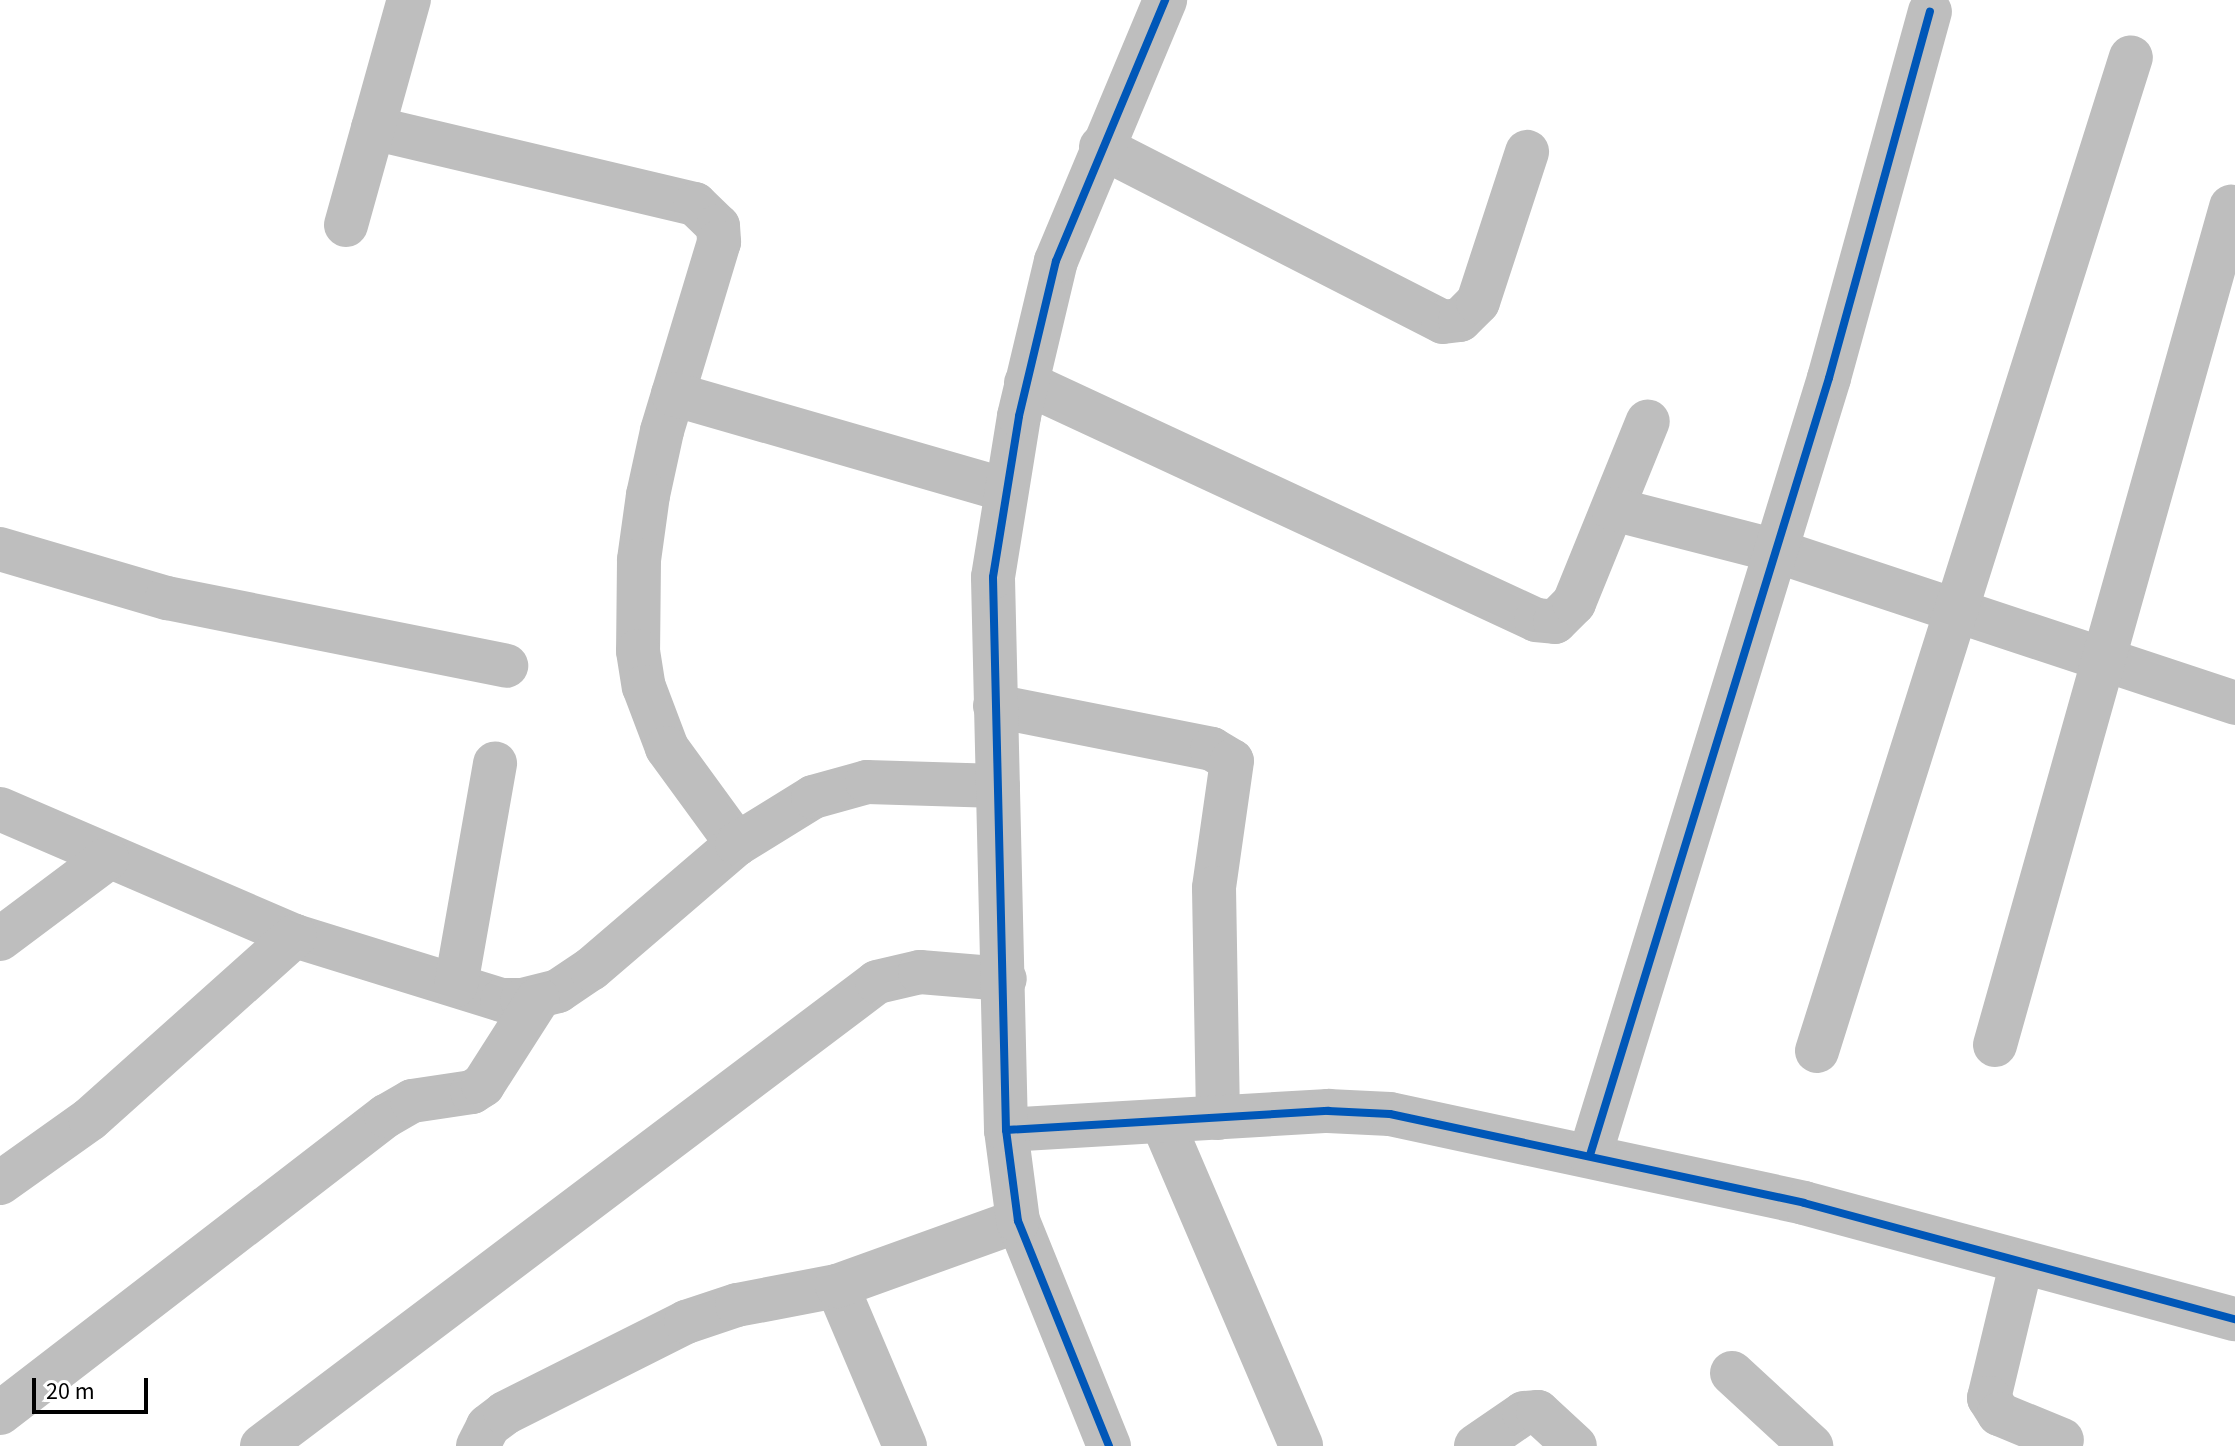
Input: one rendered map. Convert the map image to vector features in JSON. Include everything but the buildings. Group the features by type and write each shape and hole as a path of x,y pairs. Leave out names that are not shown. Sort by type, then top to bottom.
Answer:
{"street":[{"path":"346,225 409,0"},
{"path":"1109,1446 1018,1221 1006,1130 1005,979 993,577 1005,490 1026,383 1056,261 1101,147 1165,0"},
{"path":"1590,1155 1776,551 1930,12"},
{"path":"1817,1051 2131,57"},
{"path":"373,128 695,204 708,213 718,226 719,242 673,394 642,534 638,651 644,687 667,748 737,844"},
{"path":"1101,147 1443,322 1460,320 1478,302 1527,152"},
{"path":"1995,1045 2106,662 2231,207"},
{"path":"1026,383 1536,620 1555,622 1568,613 1648,421"},
{"path":"673,394 1005,490"},
{"path":"1613,509 1776,551 1956,614 2235,703"},
{"path":"0,549 167,598 506,666"},
{"path":"995,706 1212,749 1232,761 1214,888 1218,1118"},
{"path":"456,985 495,763"},
{"path":"0,1413 386,1116 412,1101 472,1092 483,1085 538,999 591,969 737,844 836,787 867,782 998,786"},
{"path":"0,809 107,859 295,936 502,1000 538,999"},
{"path":"0,939 107,859"},
{"path":"0,1183 100,1110 295,936"},
{"path":"262,1446 870,987 900,973 1005,979"},
{"path":"1006,1130 1328,1111 1390,1114 1804,1203 2021,1265 2235,1319"},
{"path":"1162,1121 1301,1446"},
{"path":"478,1446 488,1426 505,1413 646,1339 737,1305 837,1286 1018,1221"},
{"path":"2021,1265 1989,1398 1999,1414 2062,1440"},
{"path":"837,1286 905,1446"},
{"path":"1732,1373 1811,1446"},
{"path":"1476,1446 1524,1413 1538,1412 1575,1446"}],"cycle path":[{"path":"1109,1446 1018,1221 1006,1130 993,577 1019,416 1056,261 1165,0"},
{"path":"1590,1155 1829,378 1930,12"},
{"path":"1006,1130 1328,1111 1390,1114 1804,1203 2235,1319"}]}
